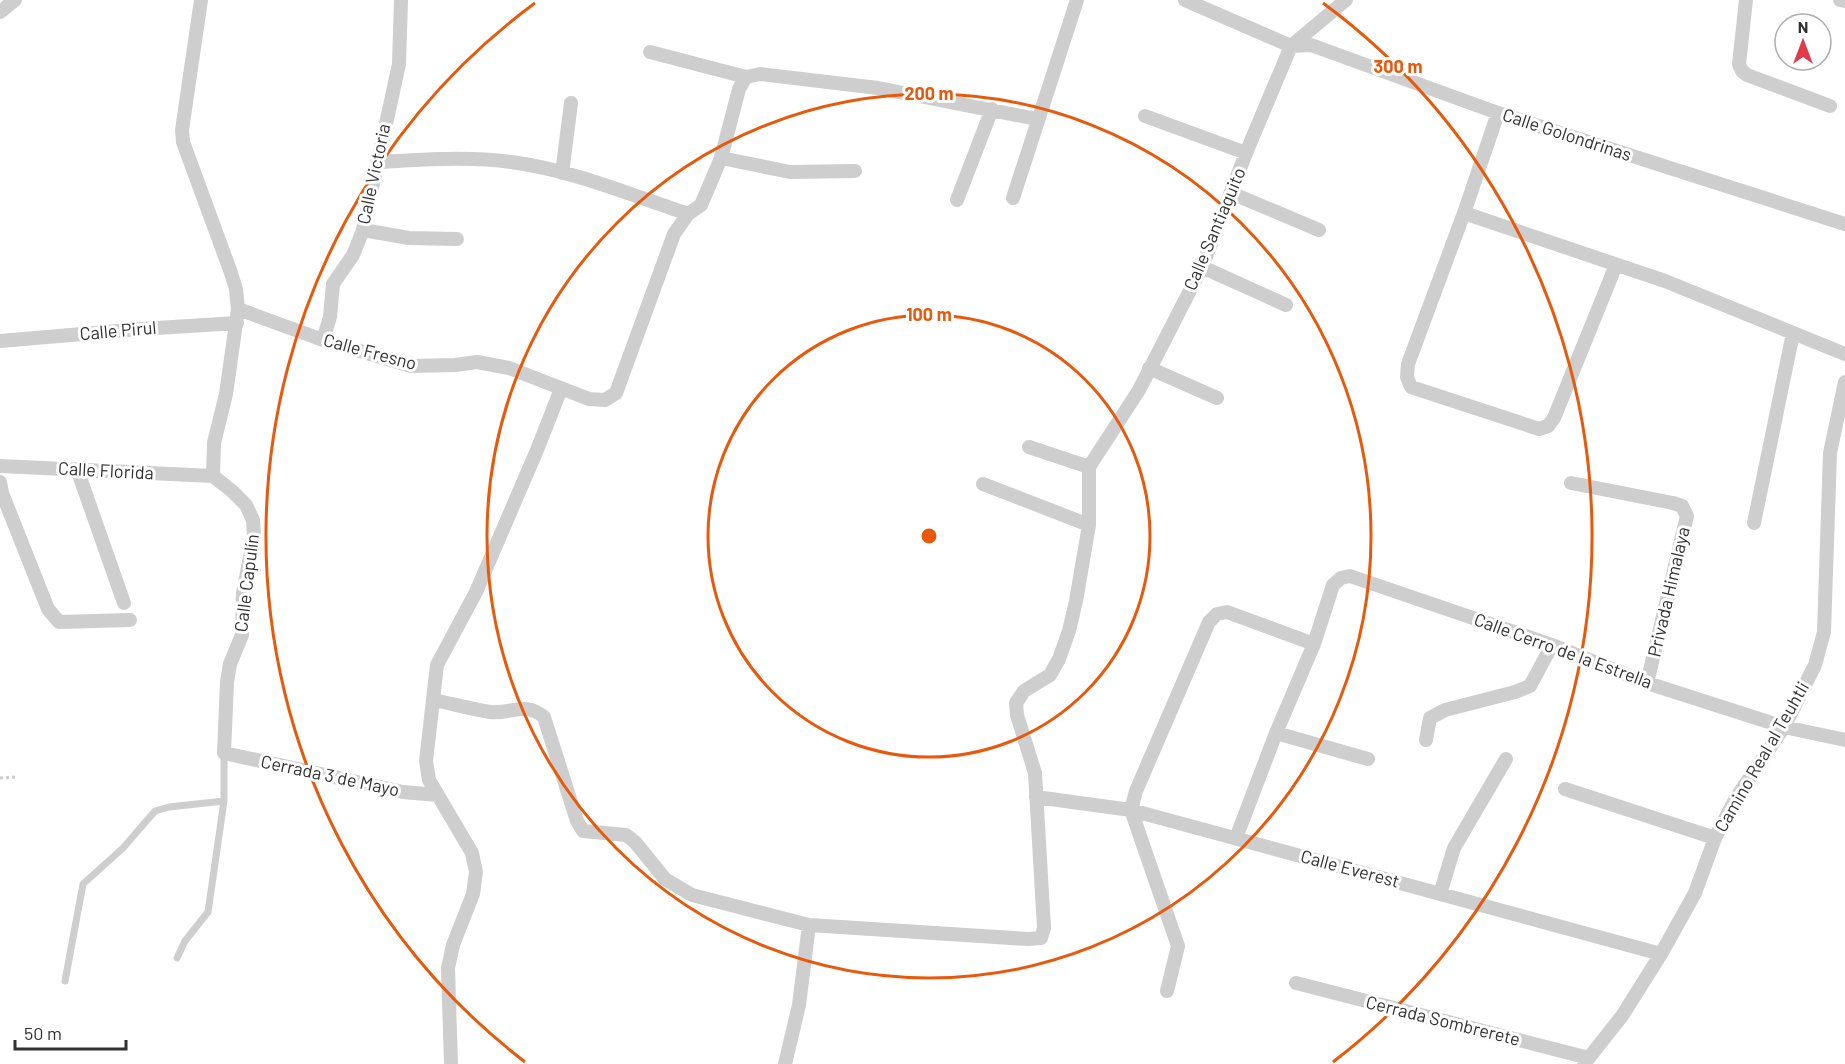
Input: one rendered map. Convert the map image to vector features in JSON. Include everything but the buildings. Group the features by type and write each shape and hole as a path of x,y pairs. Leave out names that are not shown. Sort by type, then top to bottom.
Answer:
{"street":[{"path":"0,12 15,0"},
{"path":"201,0 182,129 183,142 236,289 237,316 226,394 214,443 213,476"},
{"name":"Calle Victoria","path":"322,340 330,317 333,284 353,255 363,230 399,64 401,0"},
{"path":"1012,198 1077,0"},
{"name":"Calle Golondrinas","path":"1185,0 1291,46 1311,45 1498,113 1845,224"},
{"name":"Calle Santiaguito","path":"1089,467 1139,390 1202,267 1291,46 1346,0"},
{"path":"1746,0 1739,64 1742,70 1747,75 1830,106"},
{"path":"1840,0 1845,1"},
{"path":"650,52 746,77 760,74 878,88 1037,119"},
{"name":"Calle Fresno","path":"237,316 411,366 477,362 508,368 589,399 605,400 616,393 674,234 688,214 701,205 722,158 739,89 746,77"},
{"path":"562,173 571,103"},
{"path":"957,200 992,109"},
{"path":"1498,113 1408,364 1407,377 1411,387 1539,429 1548,426 1554,418 1616,265"},
{"path":"1145,116 1246,153"},
{"path":"722,158 790,172 855,171"},
{"path":"377,162 469,159 511,162 562,173 688,214"},
{"path":"1231,193 1319,230"},
{"path":"1464,213 1665,280 1845,354"},
{"path":"363,230 409,238 457,239"},
{"path":"1202,267 1286,305"},
{"name":"Calle Pirul","path":"0,341 141,328 237,316"},
{"path":"1754,523 1793,333"},
{"path":"1149,368 1217,398"},
{"name":"Camino Real al Teuhtli","path":"1587,1061 1622,1016 1661,954 1695,893 1715,838 1736,798 1784,727 1815,665 1824,632 1830,453 1845,382"},
{"path":"451,1064 448,968 453,945 473,894 476,872 472,853 429,780 426,761 437,665 476,592 561,389"},
{"path":"434,700 492,712 525,708 535,710 544,717 577,822 583,831 626,836 635,842 665,879 692,895 809,925 1017,939 1041,938 1044,928 1035,773 1017,714 1016,703 1024,691 1050,675 1059,659 1076,601 1089,525 1089,467 1029,447"},
{"name":"Calle Florida","path":"0,466 213,476"},
{"path":"77,469 124,603"},
{"name":"Calle Capulín","path":"213,476 246,506 253,520 254,536 243,593 242,635 230,664 226,682 224,753"},
{"path":"0,482 7,523 48,609 59,622 130,620"},
{"name":"Privada Himalaya","path":"1571,483 1673,503 1682,506 1687,516 1647,683"},
{"path":"982,484 1089,525"},
{"name":"Calle Cerro de la Estrella","path":"1314,644 1333,585 1341,578 1350,576 1552,645 1647,683 1784,727 1845,740"},
{"path":"1167,991 1178,946 1131,810 1136,791 1209,622 1217,614 1227,612 1314,644 1276,733 1236,838"},
{"path":"1426,740 1430,718 1445,710 1530,686 1552,645"},
{"path":"1276,733 1368,759"},
{"name":"Cerrada 3 de Mayo","path":"224,753 403,792 438,795"},
{"path":"1440,894 1454,848 1506,759"},
{"path":"1565,789 1715,838"},
{"name":"Calle Everest","path":"1036,798 1131,810 1661,954"},
{"path":"785,1064 799,1005 809,925"},
{"name":"Cerrada Sombrerete","path":"1296,983 1587,1061"}],"lane":[{"name":"Calle Capulín","path":"177,958 185,941 208,912 224,801 224,753"},
{"path":"65,981 83,884 123,848 155,812 169,807 224,801"}],"path":[{"path":"0,778 18,777"}]}
